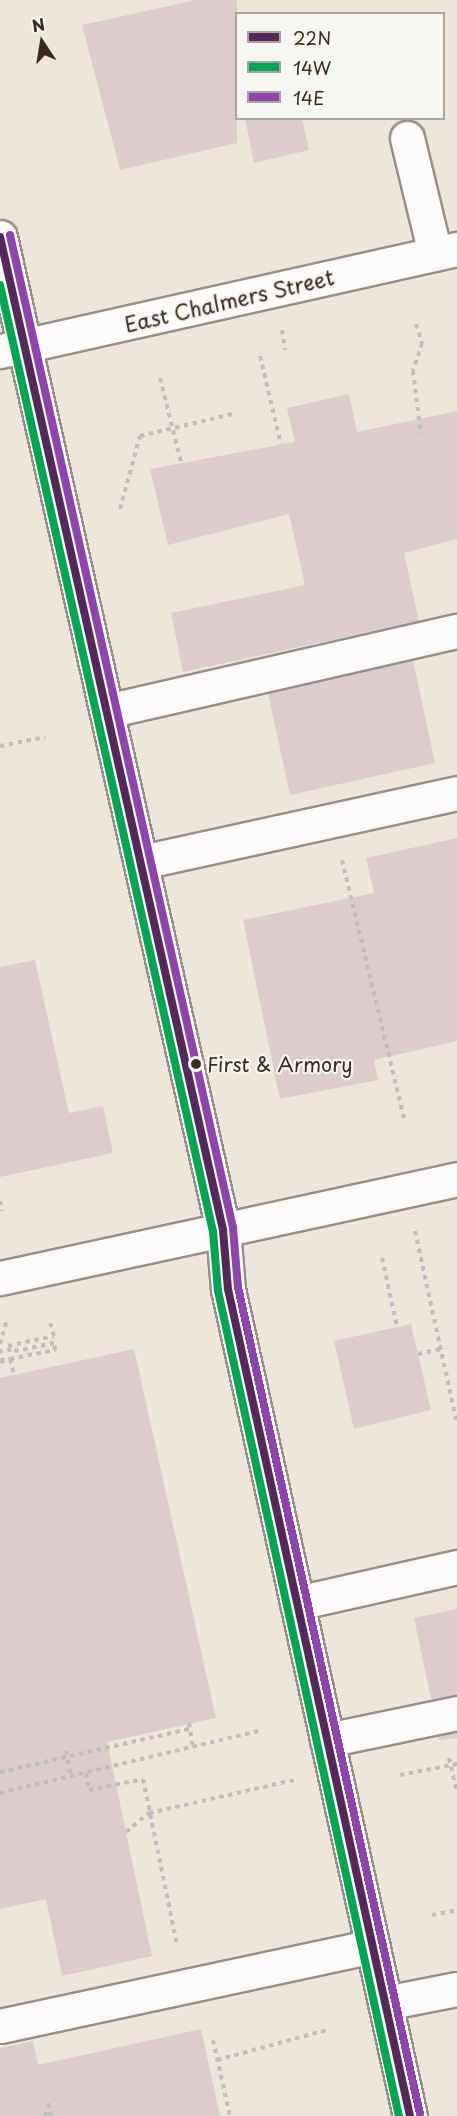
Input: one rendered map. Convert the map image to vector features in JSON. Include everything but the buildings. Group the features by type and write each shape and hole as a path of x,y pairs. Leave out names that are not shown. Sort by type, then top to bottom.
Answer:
{"street":[{"path":"407,138 446,251"},
{"path":"0,237 13,348 107,711 141,862 223,1230 228,1288 410,2116"},
{"name":"East Chalmers Street","path":"13,348 446,251"},
{"path":"107,711 457,631"},
{"path":"141,862 457,794"},
{"path":"0,1278 457,1179"},
{"path":"297,1603 457,1567"},
{"path":"330,1756 457,1713"},
{"path":"0,2026 373,1946"},
{"path":"385,2003 457,1989"}],"path":[{"path":"416,324 422,342 413,371 421,434"},
{"path":"260,356 281,445"},
{"path":"160,378 181,462"},
{"path":"120,510 140,436 232,414"},
{"path":"0,746 45,737"},
{"path":"332,820 405,1122"},
{"path":"407,1190 457,1424"},
{"path":"0,1201 2,1211"},
{"path":"382,1258 397,1327"},
{"path":"0,1344 8,1319"},
{"path":"0,1349 2,1361 55,1350 54,1343 10,1352 8,1346 54,1336 50,1322"},
{"path":"418,1354 441,1349"},
{"path":"10,1359 14,1376"},
{"path":"0,1772 66,1754 189,1726 193,1748"},
{"path":"0,1793 262,1730"},
{"path":"66,1754 71,1776"},
{"path":"126,1832 149,1813 330,1756"},
{"path":"400,1775 457,1764"},
{"path":"86,1773 89,1790 143,1779 186,1986"},
{"path":"432,1916 457,1910"},
{"path":"217,2060 327,2030"},
{"path":"213,2040 230,2116"},
{"path":"44,2116 51,2114 48,2103"}],"transit line":[{"name":"14E","path":"10,235 233,1228 238,1287 420,2114"},
{"name":"22N","path":"0,237 223,1230 228,1289 410,2116"},
{"name":"14W","path":"0,285 213,1232 218,1291 399,2116"}],"place":[{"name":"First & Armory","path":"196,1064"}]}
